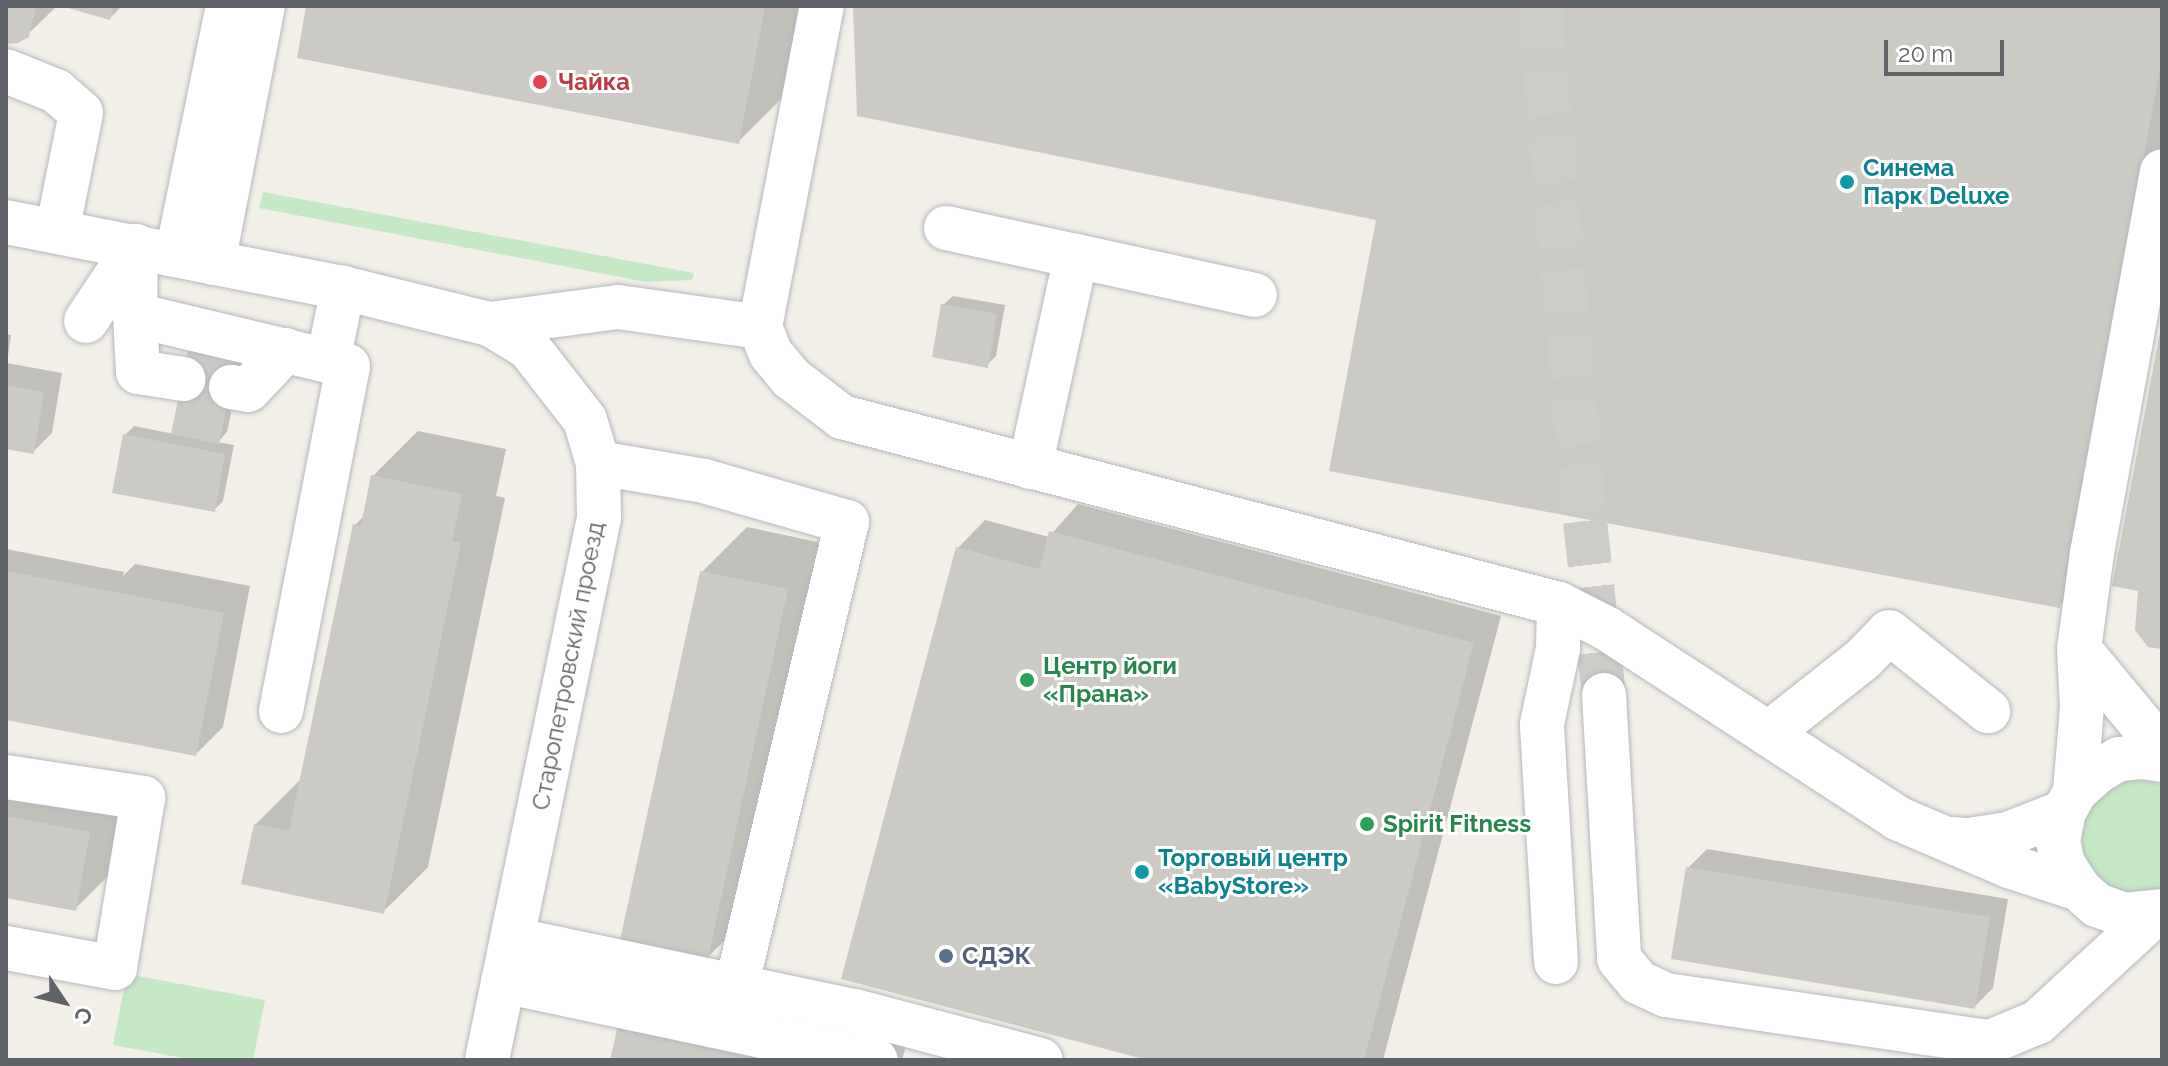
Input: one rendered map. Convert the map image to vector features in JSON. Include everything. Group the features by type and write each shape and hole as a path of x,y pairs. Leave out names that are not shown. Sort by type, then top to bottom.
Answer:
{"street":[{"path":"86,321 176,255 228,6"},
{"path":"183,379 138,372 135,315 176,255 263,6"},
{"path":"747,324 801,6"},
{"path":"747,324 822,6"},
{"path":"6,71 56,91 81,113 57,232"},
{"path":"2159,912 2124,915 2097,905 2079,889 2063,864 2058,841 2070,802 2082,707 2079,649 2106,556 2162,171"},
{"name":"Старопетровский проезд","path":"6,222 343,288 490,324 529,348 585,420 598,463 599,518 487,1060"},
{"path":"946,228 1255,295"},
{"path":"1030,467 1076,256"},
{"path":"328,361 343,288"},
{"path":"490,324 618,307 747,324 791,378 842,417 1559,604 1606,628 1897,818 1934,837 2079,889"},
{"path":"135,315 348,366 281,711"},
{"path":"231,387 248,390 286,350"},
{"path":"598,463 704,481 847,522 736,989"},
{"path":"1556,962 1542,724 1558,649 1559,604"},
{"path":"1768,734 1863,659 1889,632 1988,711"},
{"path":"2079,649 2162,749"},
{"path":"1604,695 1619,959 1638,982 1666,995 1990,1042 2038,1022 2159,912"},
{"path":"1934,837 1969,840 2008,834 2070,802 2098,771 2119,759 2142,757 2162,760"},
{"path":"6,777 143,798 115,968 6,948"},
{"path":"508,960 736,989 855,1011 1041,1060"},
{"path":"508,960 876,1060"}],"green space":[{"path":"263,192 694,273 692,280 646,282 259,208"},
{"path":"2135,779 2162,785 2162,890 2123,893 2108,886 2091,870 2081,834 2085,815 2097,797 2112,785"},
{"path":"127,974 265,1000 253,1060 194,1060 113,1045"}],"building":[{"path":"6,6 36,6 29,37 18,43 6,44"},
{"path":"61,6 114,6 110,20"},
{"path":"306,6 765,6 739,144 297,58"},
{"path":"853,6 2162,6 2162,58 2060,608 1329,471 1376,220 857,116"},
{"path":"941,304 997,314 988,368 932,357"},
{"path":"2160,332 2162,649 2148,647 2135,630 2138,591 2112,586"},
{"path":"188,351 236,361 219,444 171,434"},
{"path":"6,385 44,392 34,454 6,449"},
{"path":"123,434 225,454 215,512 112,493"},
{"path":"371,475 462,494 452,541 461,543 384,914 241,884 254,824 289,831 353,524 361,526"},
{"name":"Торговый центр «BabyStore»","path":"1049,531 1474,643 1364,1060 1147,1060 841,979 956,547 1039,569"},
{"path":"6,571 224,613 196,756 6,720"},
{"path":"700,571 788,589 708,959 775,1060 610,1060 618,1025 620,940"},
{"path":"6,816 90,832 76,911 6,898"},
{"path":"1686,867 1990,917 1975,1009 1671,959"}],"tunnel":[{"path":"1540,6 1585,521 1604,695"}],"place":[{"name":"Чайка","path":"540,82"},
{"name":"Синема Парк Deluxe","path":"1847,182"},
{"name":"Центр йоги «Прана»","path":"1027,680"},
{"name":"Spirit Fitness","path":"1367,824"},
{"name":"Торговый центр «BabyStore»","path":"1142,872"},
{"name":"СДЭК","path":"946,956"}]}
